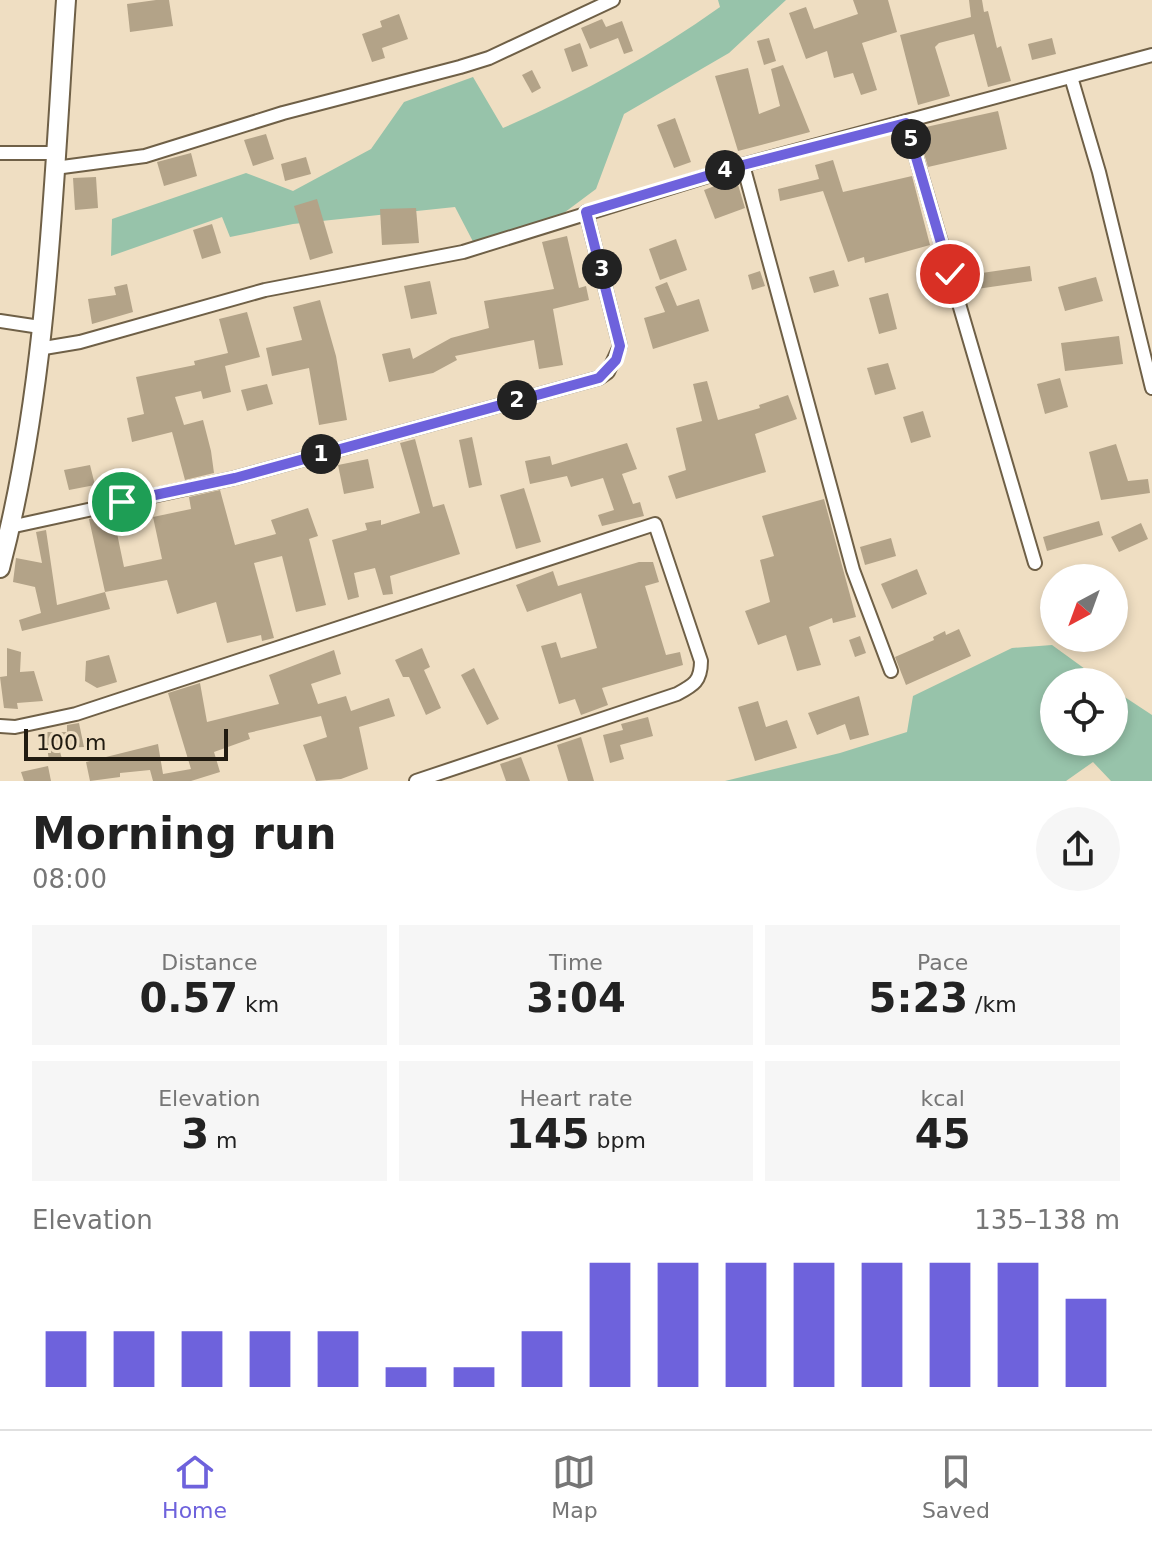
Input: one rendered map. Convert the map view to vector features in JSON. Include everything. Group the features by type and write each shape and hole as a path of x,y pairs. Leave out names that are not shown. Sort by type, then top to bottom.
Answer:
{"main road":[{"path":"1,558 10,527 38,349 66,0"}],"street":[{"path":"0,153 55,160 145,156 297,109 489,58 613,0"},
{"path":"38,349 80,342 265,290 463,252 743,165 1152,55"},
{"path":"1071,77 1099,172 1152,388"},
{"path":"906,123 1035,563"},
{"path":"743,165 853,570 891,671"},
{"path":"10,527 235,478 599,378 616,360 620,346 586,212"},
{"path":"0,321 40,327"},
{"path":"0,726 15,727 76,714 655,524 701,661 701,674 695,684 677,694 416,781"}],"green space":[{"path":"718,0 786,0 729,53 624,114 596,189 537,233 480,255 455,207 293,224 230,237 222,217 111,256 112,219 246,173 293,191 371,149 404,102 473,77 503,128 560,102 642,58 720,7"},
{"path":"1040,646 1040,652 1062,652 1084,668 1040,668 1040,756 1128,756 1128,699 1152,715 1152,781 1111,781 1093,762 1066,781 725,781 840,753 907,732 913,696 1012,648"}],"building":[{"path":"169,0 173,26 130,32 127,4"},
{"path":"853,0 888,0 897,32 862,43 877,90 861,95 853,73 834,78 827,51 806,59 789,13 806,7 814,29 858,14"},
{"path":"969,0 982,0 984,12 988,11 997,48 1001,46 1011,81 988,87 974,34 939,43 935,47 950,96 918,105 900,35 971,17"},
{"path":"399,14 408,39 382,48 385,58 372,62 362,34 382,27 380,21"},
{"path":"602,19 606,27 622,21 633,51 624,54 618,38 590,49 581,28"},
{"path":"769,38 776,61 764,65 757,41"},
{"path":"1052,38 1056,54 1032,60 1028,44"},
{"path":"580,43 588,66 572,72 564,49"},
{"path":"783,65 810,132 738,151 715,76 748,68 759,114 780,106 771,69"},
{"path":"532,70 541,88 532,93 522,75"},
{"path":"998,111 1007,149 928,167 917,129"},
{"path":"675,118 691,162 674,168 657,125"},
{"path":"266,134 274,159 253,166 244,140"},
{"path":"191,153 197,176 164,186 157,162"},
{"path":"306,157 311,174 285,181 281,164"},
{"path":"833,160 843,192 912,176 930,245 865,263 864,257 848,262 823,191 780,201 778,189 819,179 815,165"},
{"path":"96,177 98,208 75,210 73,178"},
{"path":"736,178 745,208 715,219 704,190"},
{"path":"317,199 333,253 310,260 294,206"},
{"path":"416,208 419,243 382,245 380,209"},
{"path":"212,224 221,253 202,259 193,230"},
{"path":"567,236 579,288 586,286 589,300 553,309 563,365 539,369 534,340 455,356 457,360 433,373 389,382 382,354 410,348 413,359 451,338 489,328 484,301 554,289 542,242"},
{"path":"676,239 687,270 660,280 649,249"},
{"path":"1030,266 1032,281 970,290 968,275"},
{"path":"834,270 839,286 814,293 809,277"},
{"path":"760,271 765,286 752,290 748,275"},
{"path":"1096,277 1103,301 1065,311 1058,287"},
{"path":"430,281 437,314 411,319 404,286"},
{"path":"667,282 677,306 699,299 709,331 653,349 644,318 665,312 655,287"},
{"path":"127,284 133,312 92,324 88,299 116,295 114,287"},
{"path":"888,293 897,329 879,334 869,298"},
{"path":"320,300 336,356 347,420 319,425 309,368 272,376 266,348 302,340 293,307"},
{"path":"247,312 260,357 225,366 231,392 203,399 201,391 175,397 184,425 203,420 214,473 185,480 172,432 132,442 127,418 144,414 136,377 195,365 194,361 228,353 219,319"},
{"path":"1119,336 1123,364 1065,371 1061,343"},
{"path":"888,363 896,389 875,395 867,368"},
{"path":"1060,378 1068,407 1045,414 1037,384"},
{"path":"707,381 718,420 760,408 759,405 788,395 797,419 755,434 766,472 676,499 668,476 686,470 676,428 702,421 693,384"},
{"path":"267,384 273,404 247,411 241,390"},
{"path":"923,411 931,437 911,443 903,417"},
{"path":"472,437 482,485 469,488 459,440"},
{"path":"415,439 433,507 444,504 460,554 390,576 393,594 383,595 375,568 354,573 359,597 348,600 332,540 367,530 365,523 381,520 381,525 420,513 400,443"},
{"path":"627,443 637,469 622,474 633,504 640,502 644,516 602,526 598,515 614,510 603,478 571,487 567,476 530,484 525,461 550,456 552,465"},
{"path":"1116,444 1128,481 1148,479 1150,493 1101,500 1089,452"},
{"path":"368,459 374,488 344,494 338,465"},
{"path":"90,465 95,485 69,490 64,470"},
{"path":"524,488 541,542 516,549 500,495"},
{"path":"220,490 235,545 276,534 271,520 308,508 318,536 309,539 326,605 296,612 282,556 254,563 274,638 262,641 261,635 227,643 216,602 177,614 167,580 105,592 89,519 113,514 124,567 162,559 153,517 191,509 189,497"},
{"path":"824,499 856,617 833,623 832,618 809,627 821,665 797,671 786,635 758,645 745,611 770,602 760,560 774,556 762,516"},
{"path":"1099,521 1103,535 1047,551 1043,537"},
{"path":"1141,523 1148,539 1119,552 1111,537"},
{"path":"46,530 57,605 105,592 110,609 22,631 19,620 41,613 35,587 13,582 16,558 42,563 36,532"},
{"path":"891,538 896,556 865,565 860,547"},
{"path":"639,562 653,562 659,582 645,586 666,655 680,652 683,665 602,688 608,705 581,715 575,699 559,704 541,646 556,642 561,658 597,648 581,593 527,612 516,585 553,571 558,586"},
{"path":"917,569 927,594 892,609 881,584"},
{"path":"959,629 971,656 906,685 895,657 934,640 933,637 945,631 946,635"},
{"path":"860,636 866,653 855,657 849,640"},
{"path":"7,648 21,652 20,672 34,671 43,701 17,703 18,709 4,708 0,677 7,676"},
{"path":"422,648 430,667 424,670 441,708 426,715 409,677 403,677 395,660"},
{"path":"334,650 341,674 311,684 318,704 346,696 351,711 389,698 395,716 359,727 368,769 341,779 316,781 303,745 327,737 321,716 248,733 250,739 214,752 220,772 191,781 153,781 150,770 120,773 120,777 90,781 86,762 158,744 163,774 191,769 168,693 200,683 207,722 279,704 269,675"},
{"path":"109,655 117,682 97,688 85,681 86,661"},
{"path":"474,668 499,719 487,725 461,675"},
{"path":"859,696 869,735 850,740 845,724 817,735 808,713"},
{"path":"758,701 766,727 787,720 797,748 755,761 738,707"},
{"path":"648,717 653,736 620,745 624,759 610,763 603,735 623,730 621,724"},
{"path":"79,723 84,747 59,748 62,759 49,761 45,732 67,732 67,725"},
{"path":"581,737 594,781 568,781 557,745"},
{"path":"521,757 530,781 506,781 500,764"},
{"path":"48,766 51,781 24,781 21,772"}],"route":[{"path":"122,502 235,478 599,378 608,372 616,360 620,346 619,329 586,212 743,165 906,123 927,186 950,274"}]}
